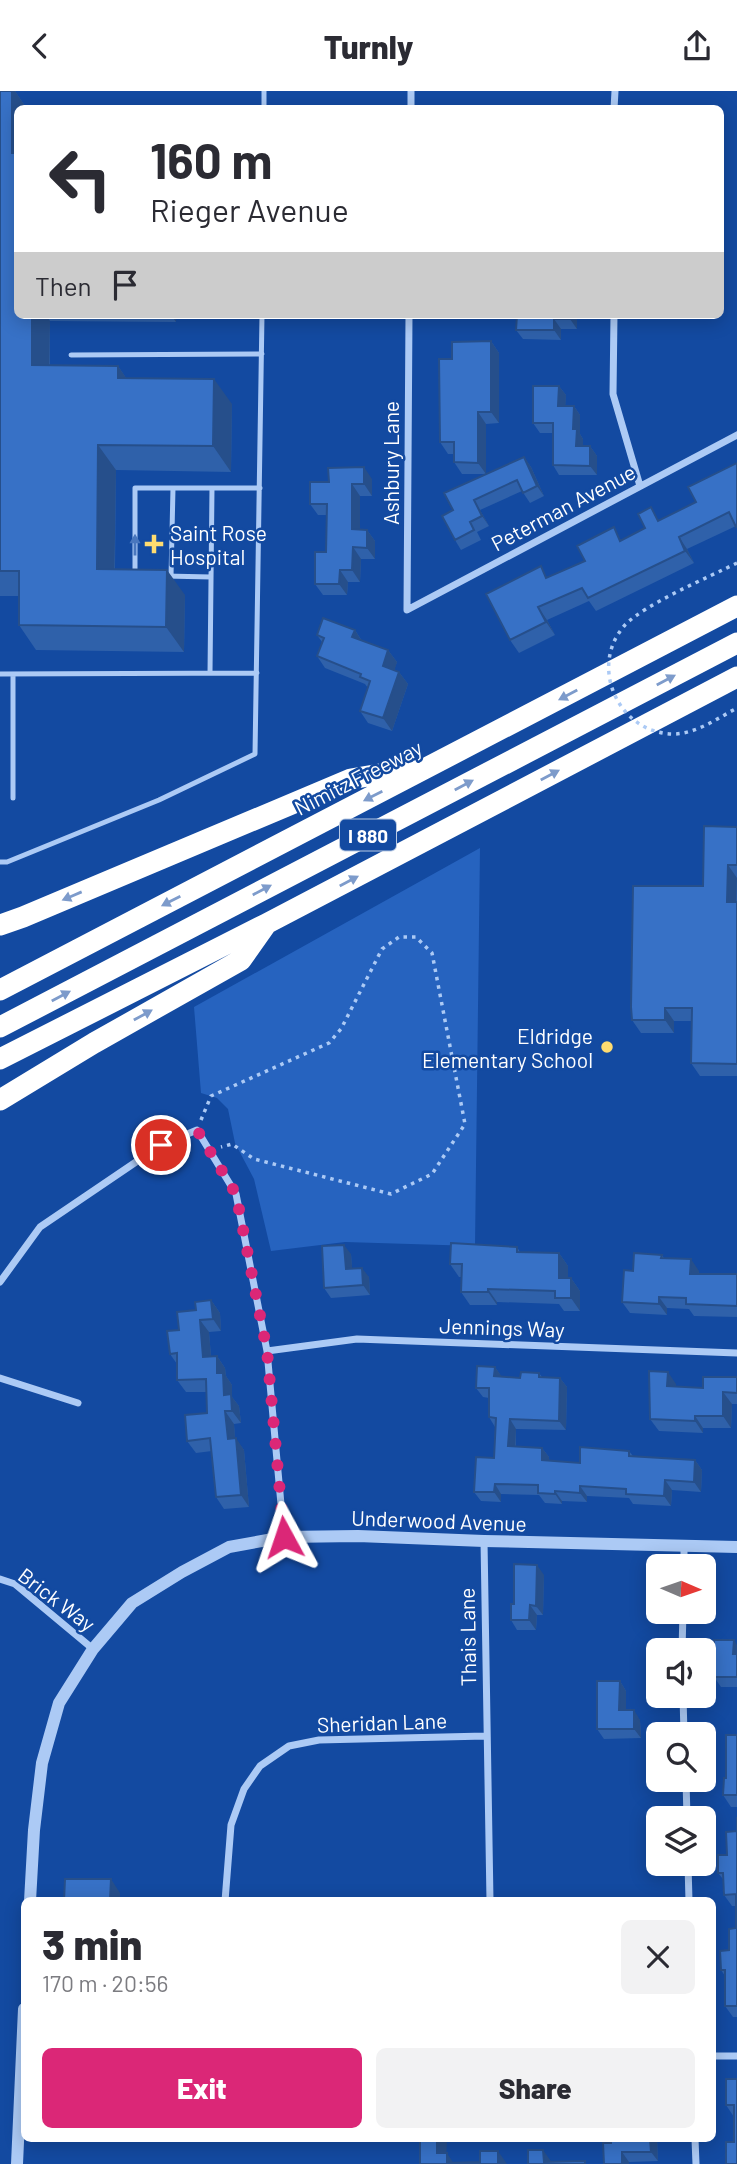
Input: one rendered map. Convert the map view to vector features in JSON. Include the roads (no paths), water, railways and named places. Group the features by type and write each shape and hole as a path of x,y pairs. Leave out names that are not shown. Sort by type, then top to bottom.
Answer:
{"highway":[{"name":"Nimitz Freeway","path":"0,990 737,607"},
{"name":"I 880","path":"0,1027 737,643"},
{"name":"I 880","path":"0,1059 266,924 737,677"},
{"path":"0,927 351,779 434,765"},
{"path":"0,1100 94,1042 241,960 266,924"}],"street":[{"name":"Ashbury Lane","path":"407,610 409,319"},
{"path":"614,319 613,394 640,486"},
{"name":"Peterman Avenue","path":"407,610 737,435"},
{"path":"0,1282 40,1227 161,1145 197,1130 236,1194 267,1351 284,1537"},
{"name":"Jennings Way","path":"267,1351 357,1339 737,1353"},
{"path":"0,1378 78,1403"},
{"name":"Underwood Avenue","path":"30,1897 34,1830 42,1763 59,1703 93,1649 132,1603 229,1547 284,1537 358,1536 737,1547"},
{"name":"Thais Lane","path":"484,1541 489,1897"},
{"path":"684,1544 684,1554"},
{"name":"Brick Way","path":"0,1579 15,1584 93,1649"},
{"name":"Sheridan Lane","path":"225,1897 231,1825 244,1789 260,1766 289,1746 319,1740 485,1736"},
{"path":"688,1876 689,1897"},
{"path":"716,2056 737,2056"},
{"path":"17,2164 21,2104"},
{"path":"695,2142 696,2164"}],"lane":[{"path":"0,862 7,862 159,800 255,754 262,319"},
{"path":"71,355 262,353"},
{"path":"147,576 135,576 135,488 260,488"},
{"path":"171,577 173,488"},
{"path":"210,673 212,488"},
{"path":"159,576 211,577"},
{"path":"0,674 257,673"},
{"path":"13,674 13,798"}],"place":[{"name":"Saint Rose Hospital","path":"154,544"},
{"name":"Eldridge Elementary School","path":"607,1047"}]}
